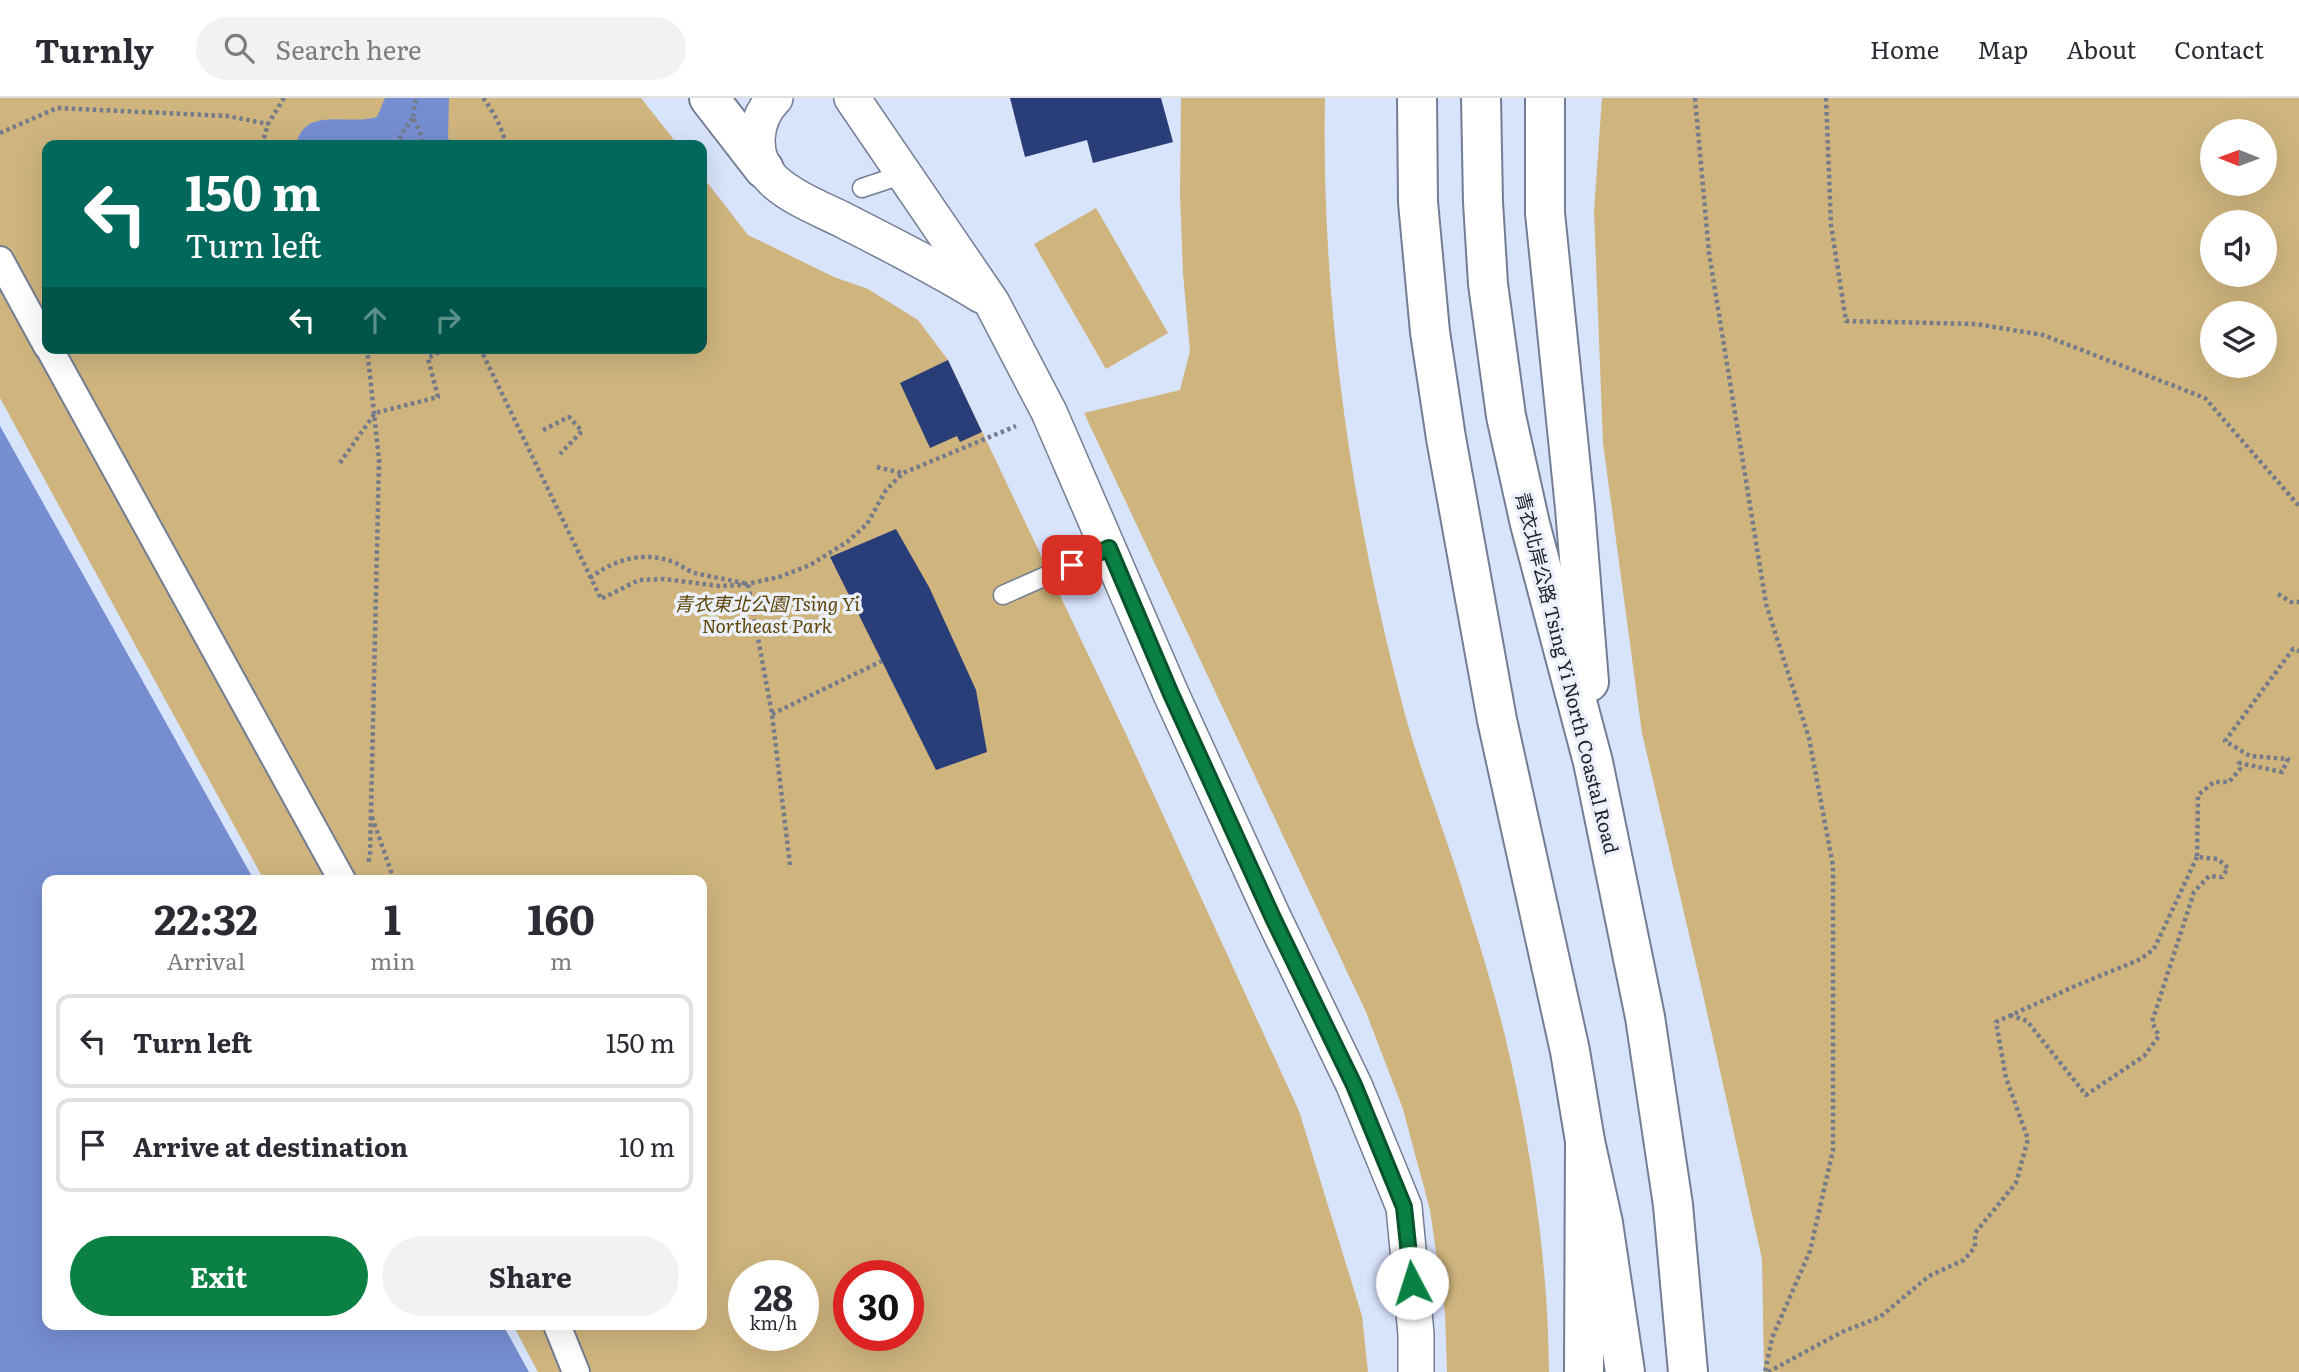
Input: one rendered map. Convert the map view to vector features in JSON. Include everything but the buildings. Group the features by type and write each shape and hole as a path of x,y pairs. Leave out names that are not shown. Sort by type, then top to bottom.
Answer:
{"main road":[{"path":"709,98 764,169"},
{"path":"1417,98 1418,202 1430,332 1446,438 1497,720 1570,1051 1602,1223 1625,1372"},
{"name":"青衣北岸公路 Tsing Yi North Coastal Road","path":"1481,98 1488,284 1506,416 1530,524 1593,762 1645,1017 1673,1205 1688,1372"},
{"path":"1545,98 1545,213 1585,618 1593,762"},
{"path":"1584,1372 1585,1141"}],"street":[{"path":"775,98 766,106 759,122 757,139 764,169 774,181 786,190 940,270 992,303"},
{"path":"852,98 992,303 1049,412 1171,694 1273,918 1354,1085 1404,1207 1416,1334 1416,1372"},
{"path":"0,260 42,336"},
{"path":"52,354 339,875"},
{"path":"559,1330 576,1372"}],"lane":[{"path":"862,188 905,176"},
{"path":"1003,595 1109,548"}],"path":[{"path":"263,140 268,124 284,98"},
{"path":"416,98 414,117 421,140"},
{"path":"483,98 491,108 505,140"},
{"path":"1695,98 1709,253 1748,504 1766,604 1809,738 1833,866 1833,1150 1810,1251 1772,1338 1767,1372"},
{"path":"1826,98 1831,225 1846,321 1976,324 2043,335 2205,398 2299,506"},
{"path":"0,133 57,108 228,116 268,124"},
{"path":"398,140 414,117"},
{"path":"367,868 370,856 379,460 368,354"},
{"path":"340,463 375,413 438,397 428,358 436,354"},
{"path":"483,354 601,599 639,580 664,579 719,586 748,584 779,577 810,565 847,542 867,524 886,490 903,473 1022,424"},
{"path":"544,430 569,417 582,431 560,454"},
{"path":"877,467 903,473"},
{"path":"590,578 616,561 647,556 678,563 691,572 748,584"},
{"path":"748,584 772,714 790,865"},
{"path":"2278,594 2299,602"},
{"path":"1767,1372 1842,1332 1880,1317 1919,1283 1964,1260 1975,1247 1975,1233 2016,1183 2028,1139 2006,1078 1996,1022 2141,959 2154,949 2197,857 2198,795 2214,782 2229,782 2240,769 2239,763 2282,772 2288,760 2250,755 2225,741 2293,649 2299,651"},
{"path":"772,714 882,661"},
{"path":"370,813 392,875"},
{"path":"2010,1016 2027,1021 2086,1095 2144,1056 2160,1036 2152,1022 2194,892 2209,876 2222,877 2228,868 2218,859 2197,857"}],"green space":[{"name":"青衣東北公園 Tsing Yi Northeast Park","path":"0,98 641,98 674,140 42,140 42,354 707,354 707,182 748,235 834,277 868,289 918,320 948,360 1125,732 1299,1111 1362,1316 1368,1372 538,1372 516,1330 707,1330 707,875 261,875 0,398"},
{"path":"1181,98 1325,98 1328,254 1344,411 1356,488 1370,566 1406,718 1481,949 1514,1077 1530,1161 1541,1245 1549,1372 1447,1372 1445,1313 1430,1210 1403,1109 1366,1012 1084,413 1180,390 1190,351 1180,195"},
{"path":"1602,98 2299,98 2299,1372 1764,1372 1762,1259 1642,733 1603,443 1594,211"},
{"path":"1096,208 1168,333 1106,369 1034,244"}],"water":[{"path":"385,98 449,98 449,140 298,140 308,125 318,121 377,117"},
{"path":"0,426 251,875 42,875 42,1330 506,1330 529,1372 0,1372"}],"route":[{"path":"1072,565 1109,548 1171,694 1273,918 1354,1085 1404,1207 1412,1283"}]}
